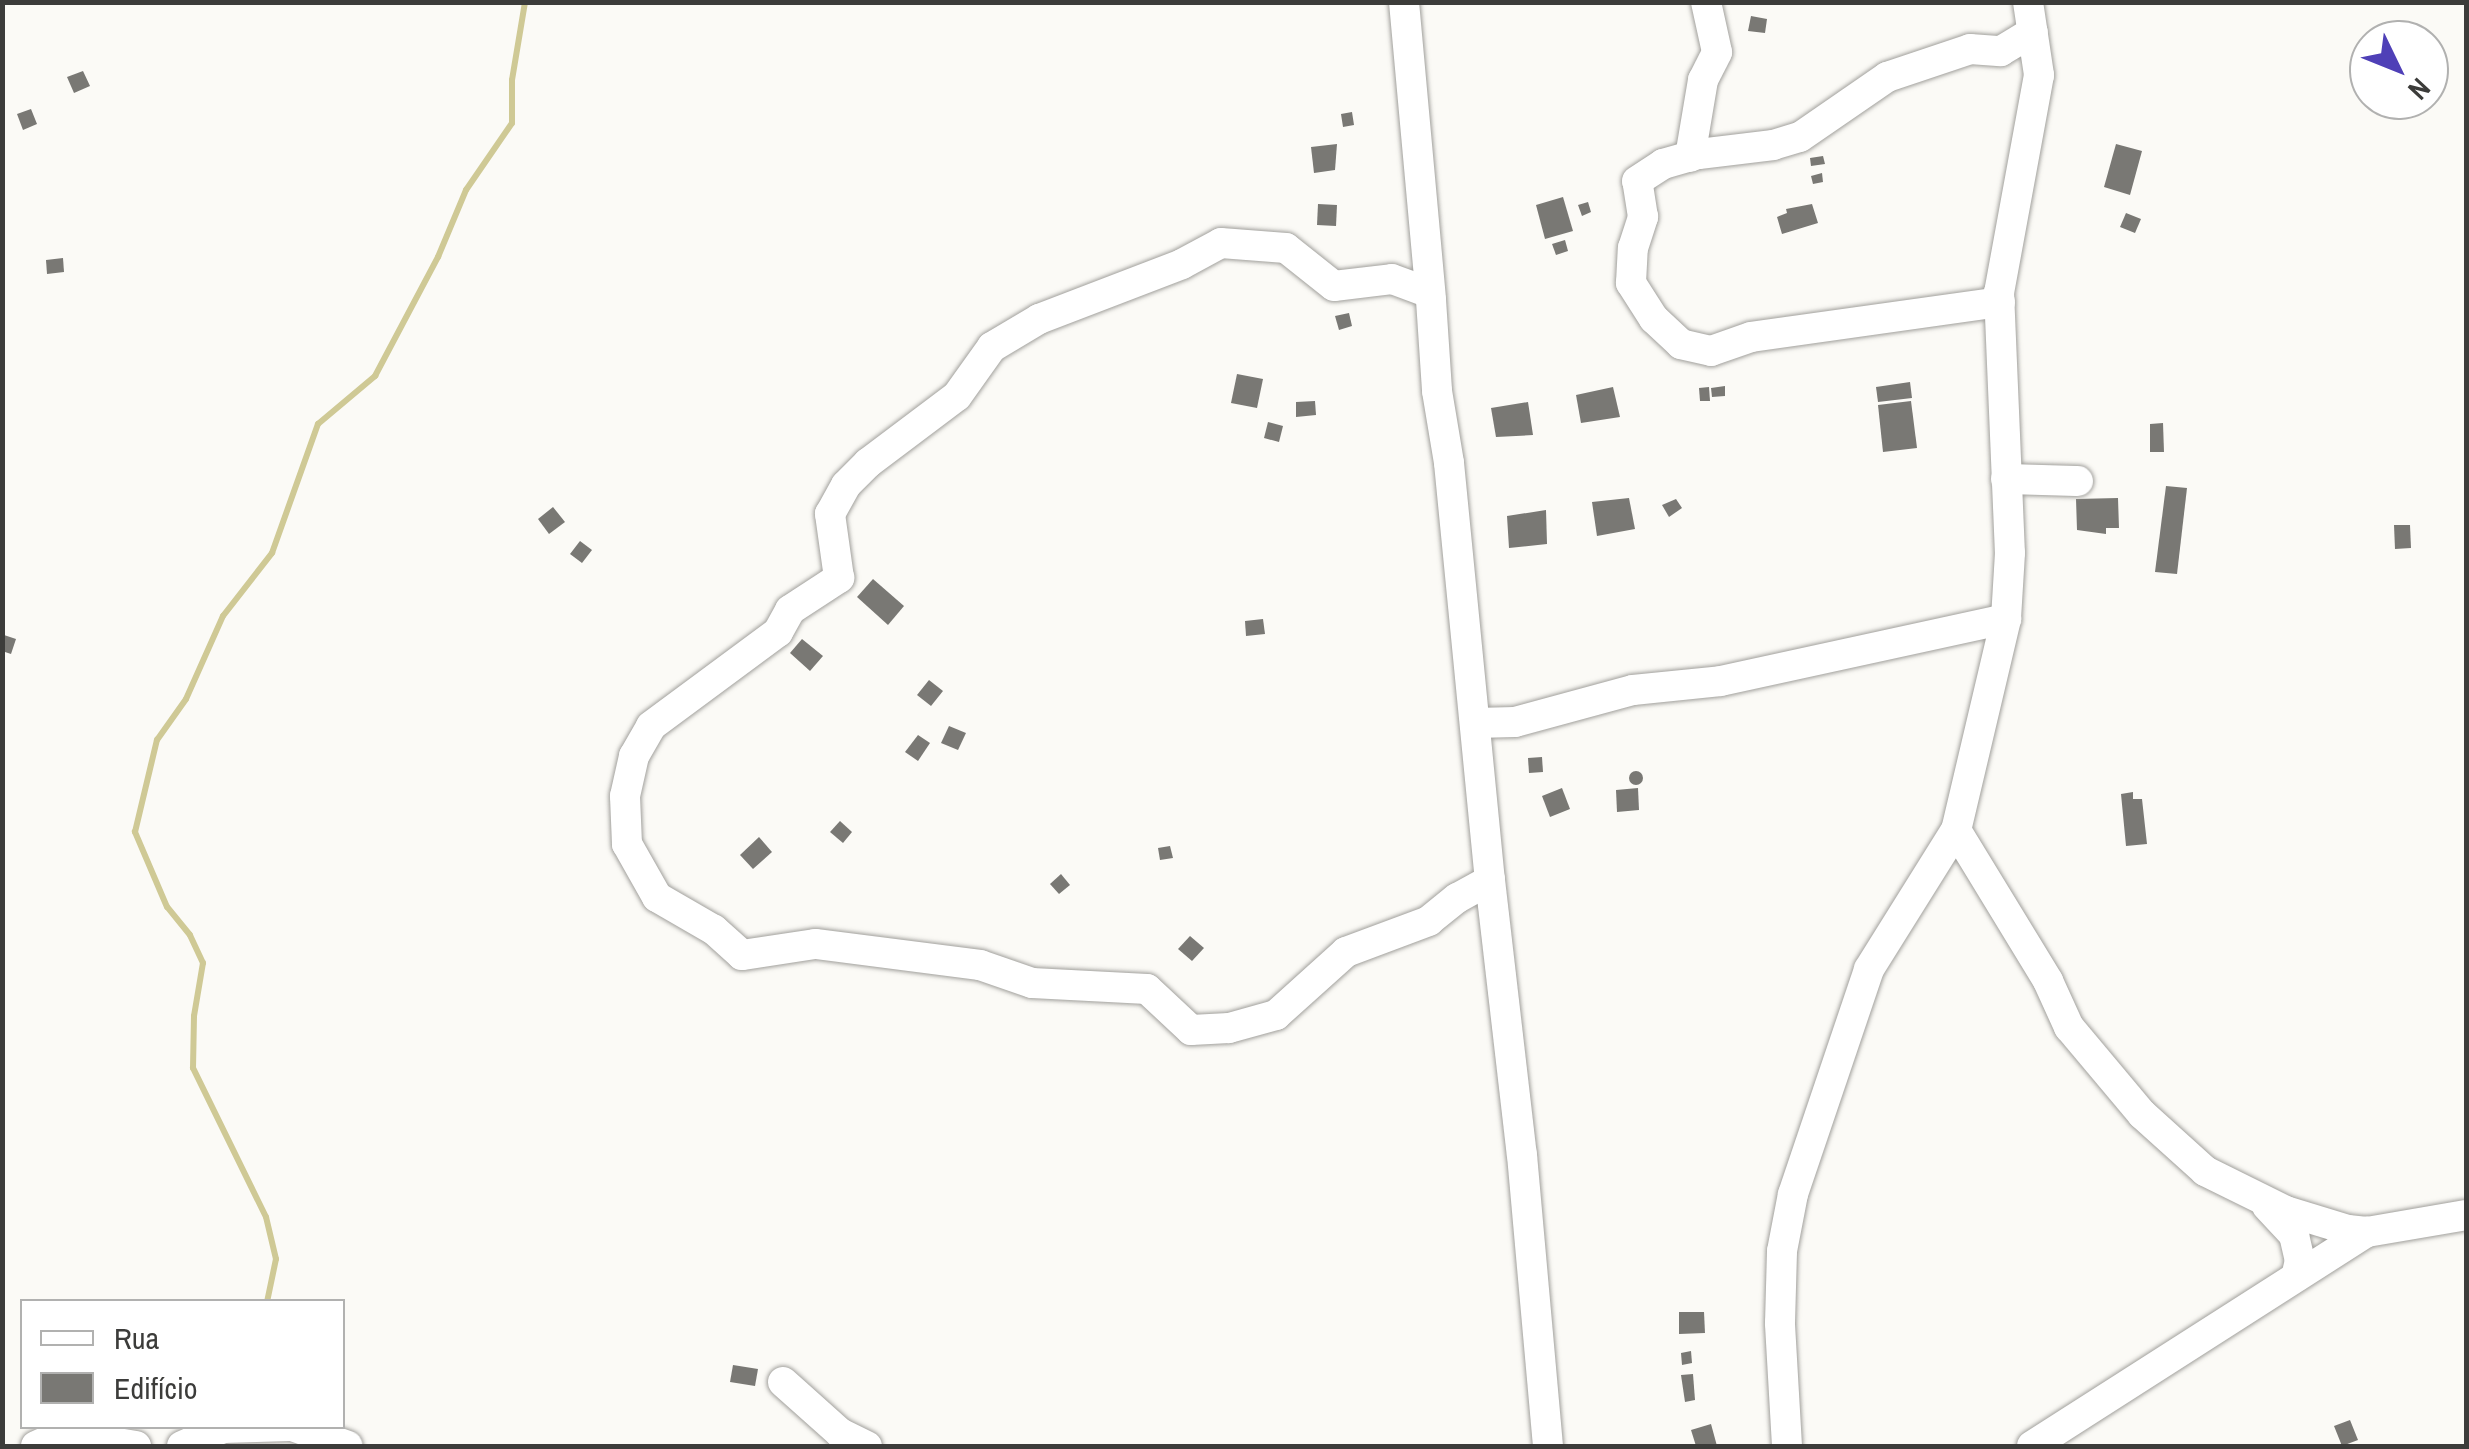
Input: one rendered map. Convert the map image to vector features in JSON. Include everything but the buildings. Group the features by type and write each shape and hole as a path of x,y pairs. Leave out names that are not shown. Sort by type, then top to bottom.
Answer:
{"street":[{"path":"1404,2 1430,293 1522,1155 1548,1446"},
{"path":"1690,157 1703,80 1717,52 1706,2"},
{"path":"2000,302 1751,337 1711,352 1681,344 1654,320 1631,282 1633,248 1643,217 1637,181 1663,164 1800,136 1887,77 1970,49 2002,51 2034,11"},
{"path":"1787,1446 1780,1323 1782,1251 1793,1194 1868,968 1956,830 2006,620 2010,553 2000,302 2013,198 2039,74 2034,11"},
{"path":"1430,293 1392,279 1334,286 1286,248 1221,243 1182,264 1038,319 992,347 956,396 868,463 846,485 830,514 839,578 790,610 778,632 651,726 634,756 625,796 627,844 657,897 714,930 742,955 814,944 980,965 1032,983 1147,990 1191,1030 1229,1028 1276,1015 1346,952 1430,920 1457,898 1490,880"},
{"path":"2006,479 2078,481"},
{"path":"1475,723 1515,722 1633,690 1721,681 2006,620"},
{"path":"1956,830 2048,981 2069,1027 2142,1114 2192,1159 2286,1211 2348,1230 2367,1232 2466,1216"},
{"path":"2258,1197 2294,1235 2300,1260 2296,1277"},
{"path":"2032,1446 2070,1436 2296,1277 2367,1232"},
{"path":"783,1382 840,1434 867,1446"},
{"path":"182,1446 221,1429"},
{"path":"300,1429 348,1446"},
{"path":"36,1446 63,1434 136,1446"}],"waterway":[{"path":"268,1299 276,1259 266,1217 193,1068 194,1016 203,963 190,935 167,907 135,832 157,740 186,699 223,616 272,553 318,424 375,376 438,257 466,190 512,123 512,80 525,2"}]}
